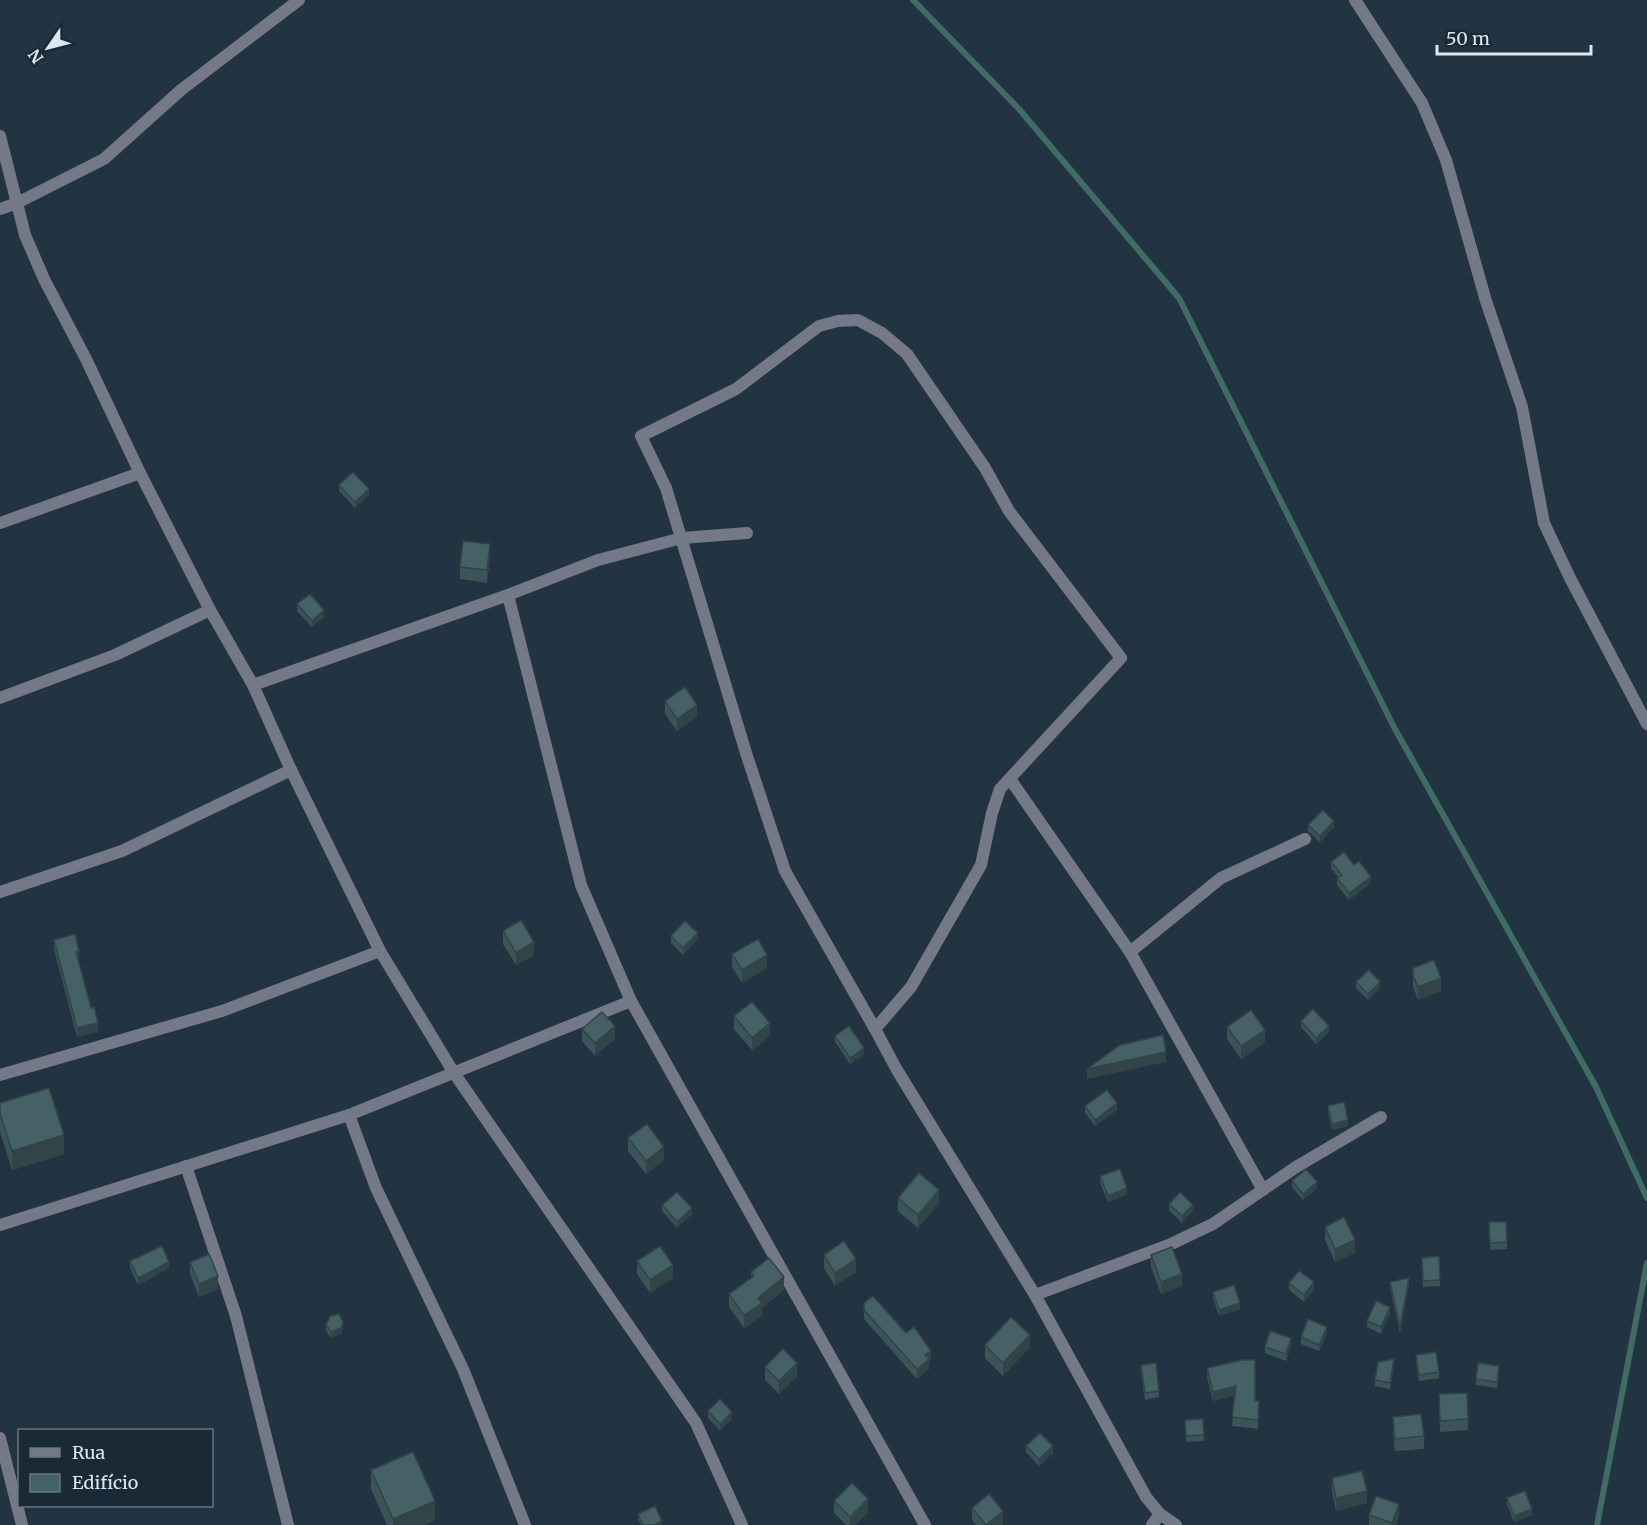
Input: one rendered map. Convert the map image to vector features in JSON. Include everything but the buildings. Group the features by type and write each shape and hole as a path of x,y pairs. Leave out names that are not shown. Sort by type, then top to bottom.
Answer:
{"street":[{"path":"0,209 17,203 104,159 180,90 300,0"},
{"path":"1355,0 1422,103 1446,160 1486,301 1522,407 1544,523 1570,578 1647,724"},
{"path":"0,136 25,235 44,279 210,610 253,685 291,770 380,951 454,1073 696,1423 742,1525"},
{"path":"875,1029 910,987 981,865 992,813 1000,789 1121,658 1009,511 986,468 908,354 882,333 858,320 838,321 819,326 736,389 641,436 666,488 736,721 785,871 897,1070 1035,1295 1146,1497 1160,1514 1176,1525"},
{"path":"0,523 140,472"},
{"path":"253,685 508,596 598,560 682,538 747,533"},
{"path":"508,596 580,885 631,1001 925,1525"},
{"path":"0,698 115,655 210,610"},
{"path":"0,892 122,851 291,770"},
{"path":"1010,778 1130,952 1263,1190"},
{"path":"1130,952 1221,878 1305,840"},
{"path":"0,1075 222,1011 380,951"},
{"path":"0,1225 349,1115 631,1001"},
{"path":"349,1115 376,1188 463,1369 525,1525"},
{"path":"1035,1295 1171,1244 1214,1224 1296,1167 1380,1117"},
{"path":"186,1166 236,1316 288,1525"},
{"path":"0,1438 22,1525"},
{"path":"1152,1525 1160,1514"}],"waterway":[{"path":"913,0 1019,109 1179,298 1395,729 1596,1087 1647,1198"},
{"path":"1597,1525 1647,1263"}]}
